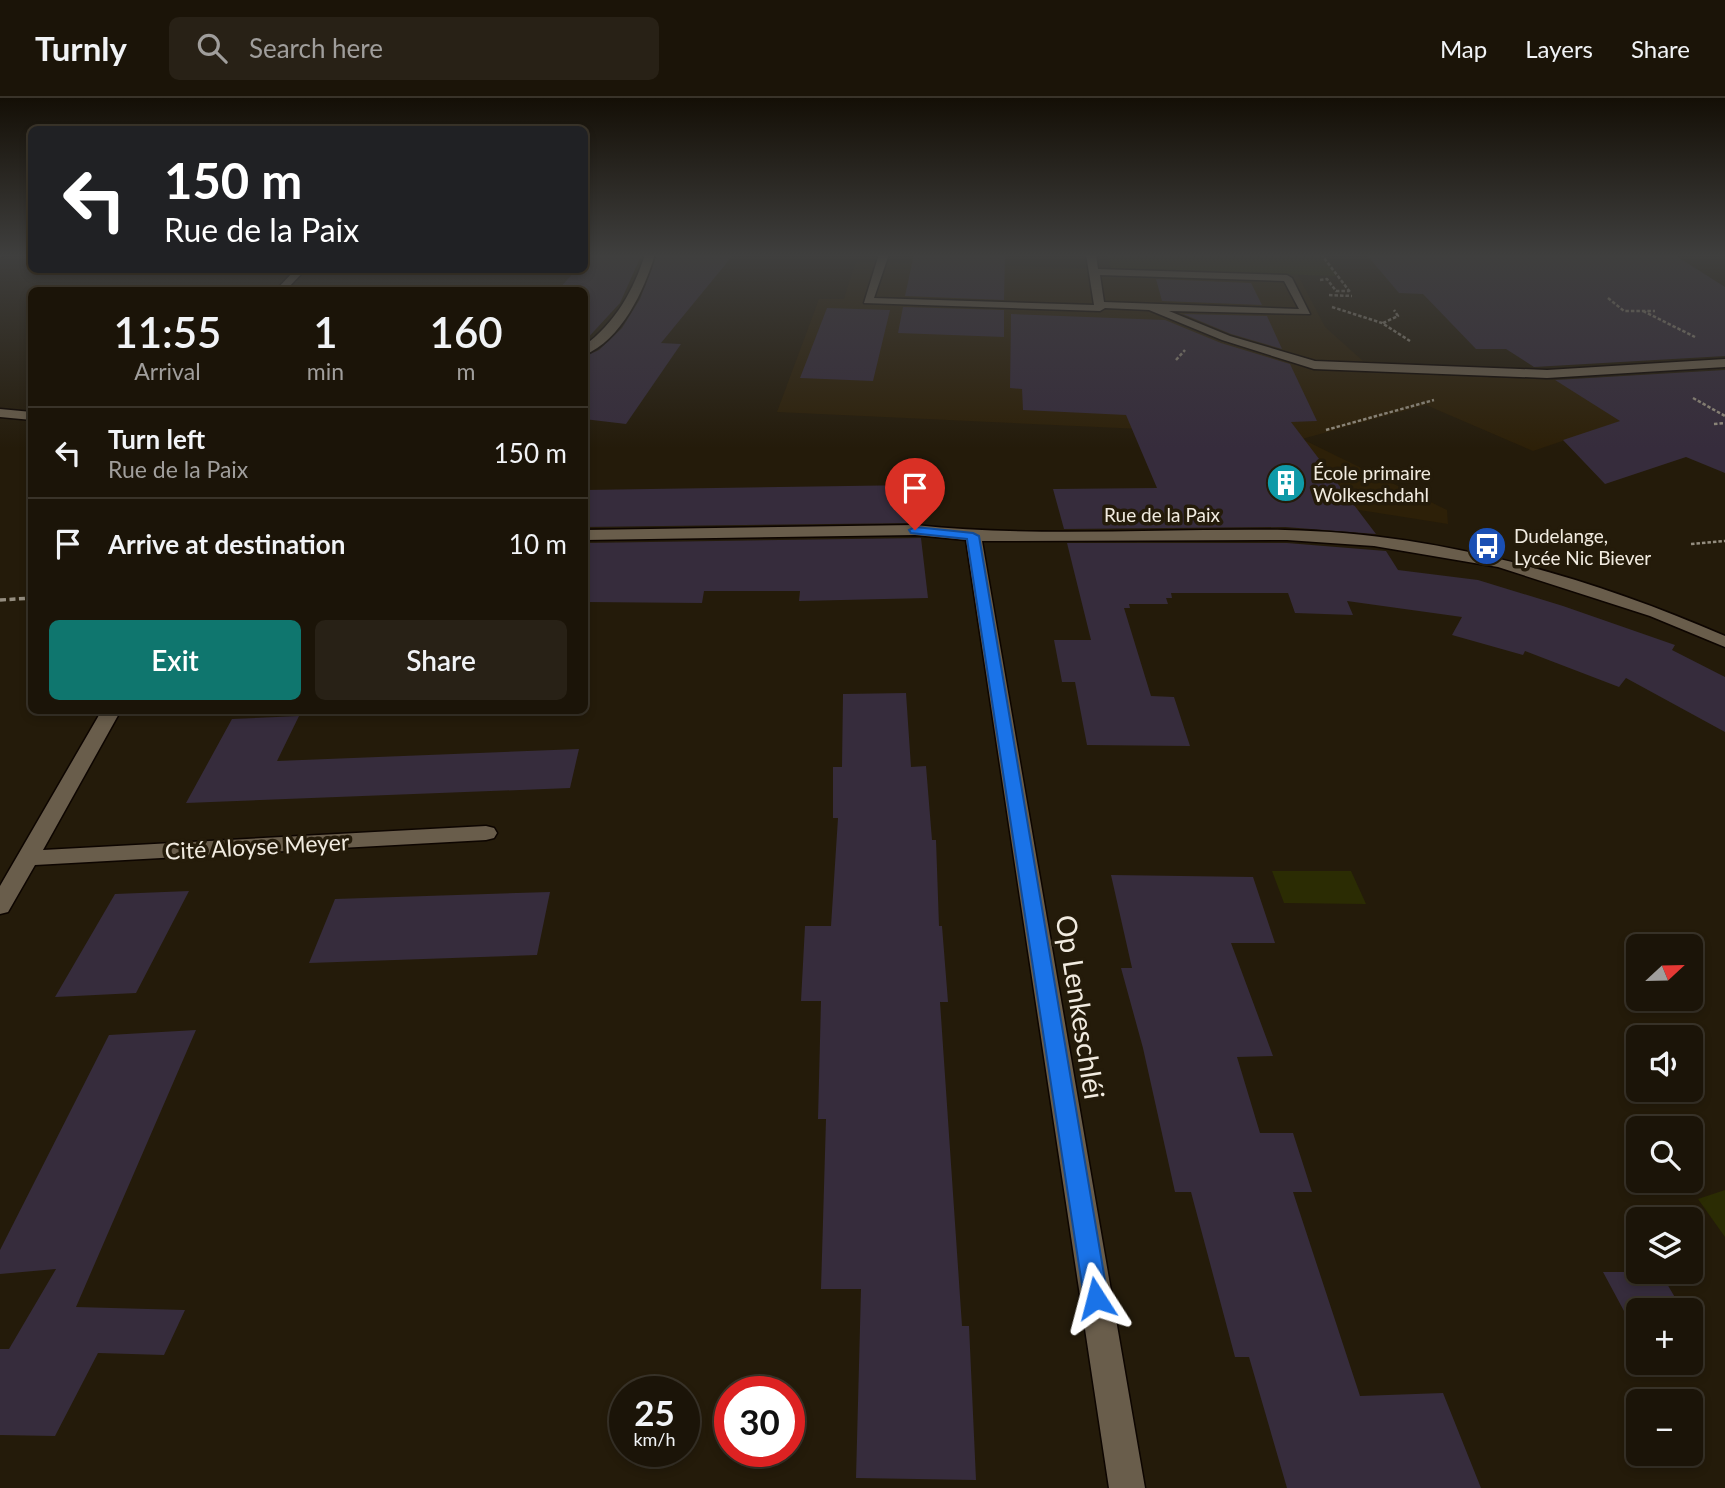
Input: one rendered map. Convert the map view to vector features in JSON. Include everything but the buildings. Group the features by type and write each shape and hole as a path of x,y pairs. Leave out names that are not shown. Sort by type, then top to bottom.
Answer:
{"street":[{"path":"588,349 596,344 615,319"},
{"path":"1176,319 1314,365 1546,374 1725,363"},
{"path":"0,413 28,416"},
{"name":"Rue de la Paix","path":"588,535 915,530 973,536 1287,535 1387,543 1501,563 1632,604 1725,641"},
{"name":"Op Lenkeschléi","path":"973,536 1127,1488"},
{"path":"0,906 110,714"},
{"name":"Cité Aloyse Meyer","path":"28,858 486,834"}],"path":[{"path":"1369,319 1404,335 1424,356 1453,370"},
{"path":"1382,323 1391,319"},
{"path":"1693,398 1725,416"},
{"path":"1326,430 1425,403"},
{"path":"1714,424 1725,423"},
{"path":"1691,544 1725,541"},
{"path":"0,600 28,598"}],"shaded area":[{"path":"812,319 1321,319 1325,327 1363,361 1372,361 1381,372 1555,380 1624,420 1533,451 1426,405 1302,439 1447,510 1448,524 1353,509 1206,432 777,412"},
{"path":"1272,871 1351,871 1366,904 1284,903"},
{"path":"1725,1190 1725,1237 1698,1199"}],"place":[{"name":"École primaire Wolkeschdahl","path":"1286,483"},
{"name":"Dudelange, Lycée Nic Biever","path":"1487,546"}],"route":[{"path":"915,530 973,536 1096,1298"}]}
